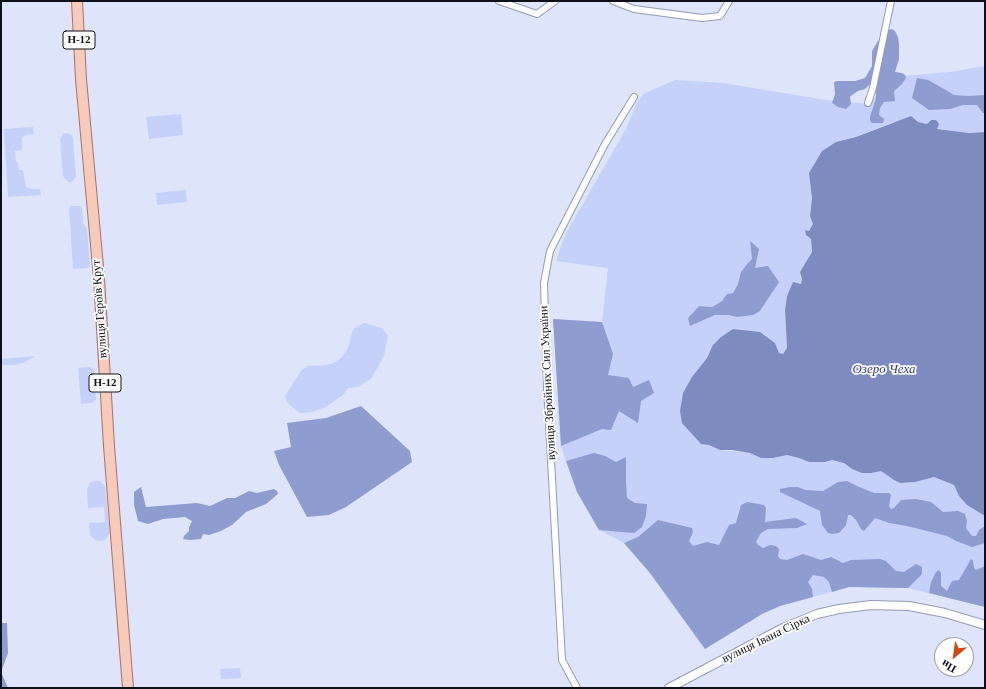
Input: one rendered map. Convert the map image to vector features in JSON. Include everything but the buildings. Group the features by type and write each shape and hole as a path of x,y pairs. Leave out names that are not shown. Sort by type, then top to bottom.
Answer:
{"main road":[{"name":"вулиця Героїв Крут","path":"77,1 81,86 99,278 109,446 128,688"}],"street":[{"path":"499,1 537,14 555,1"},
{"path":"613,1 634,9 702,18 720,16 729,1"},
{"path":"868,103 873,88 891,1"},
{"name":"вулиця Збройних Сил України","path":"576,688 562,660 561,653 547,387 544,283 550,251 605,144 634,97"},
{"name":"вулиця Івана Сірка","path":"669,688 783,628 817,614 839,609 871,605 909,606 945,613 985,625"}],"shaded area":[{"path":"892,29 898,37 899,44 899,59 895,72 902,73 906,78 894,91 895,101 884,102 880,108 879,115 884,119 883,123 872,123 870,121 870,117 876,98 876,87 873,83 865,89 852,95 850,97 851,104 846,109 838,107 832,103 835,94 834,82 855,81 865,78 872,66 872,51 878,41 882,41 889,30"},
{"path":"985,66 985,132 969,133 937,129 931,120 927,124 918,122 893,122 856,137 836,142 822,151 809,173 812,198 810,216 813,224 809,231 805,230 806,235 811,239 812,252 800,272 802,279 801,284 793,282 787,296 785,310 787,348 783,354 779,353 775,343 760,332 749,332 739,329 721,337 692,377 693,433 701,444 709,445 720,450 750,453 761,458 773,458 787,455 809,462 825,462 832,460 844,463 852,469 871,473 881,471 900,483 915,482 934,477 954,485 959,496 967,505 985,516 985,607 908,588 849,587 780,606 762,614 705,649 650,573 624,543 599,530 577,492 566,461 561,446 553,319 602,322 608,268 556,261 565,235 626,129 636,104 643,94 675,80 723,83 826,100 870,104 891,77 950,72","holes":["751,241 755,268 769,297 760,311 737,317 715,315 690,326 699,306 712,307 722,301 727,294 733,293 738,284 741,272 752,259"]},
{"path":"917,78 928,80 954,95 985,95 985,113 983,113 977,105 963,105 950,109 929,110 912,98"},
{"path":"181,114 183,135 149,139 146,117"},
{"path":"33,127 34,134 25,135 22,138 22,150 15,151 16,162 18,162 19,170 23,170 26,187 31,189 40,189 41,195 8,197 4,129"},
{"path":"68,133 73,138 76,176 72,182 68,182 63,176 60,139 63,134"},
{"path":"186,190 187,202 157,205 156,193"},
{"path":"71,206 80,206 82,208 83,223 87,229 90,266 88,268 73,269 69,208"},
{"path":"750,241 759,249 755,268 768,266 779,282 760,311 753,315 737,317 715,315 690,326 688,318 699,306 712,307 722,301 727,294 733,293 738,284 741,272 752,259"},
{"path":"553,319 602,322 613,354 608,375 629,378 633,387 649,380 654,393 641,401 638,423 619,411 611,430 602,429 561,446"},
{"path":"364,323 382,328 388,336 384,356 371,379 358,387 348,388 343,395 326,407 312,412 300,413 292,407 287,402 285,396 301,371 307,366 334,363 342,357 348,348 353,329"},
{"path":"35,356 25,362 15,365 1,365 1,359"},
{"path":"90,367 94,370 96,399 92,403 81,404 78,368"},
{"path":"361,406 410,451 412,462 346,507 329,515 307,517 279,465 274,451 291,447 287,423 326,418"},
{"path":"594,453 605,456 616,462 626,457 627,498 635,503 647,504 646,516 642,527 634,533 599,530 577,492 566,461"},
{"path":"100,481 105,486 110,533 106,539 101,541 95,540 90,535 89,523 105,522 104,507 88,508 87,489 90,483"},
{"path":"847,481 874,493 889,493 891,495 889,506 891,509 894,508 901,500 916,499 931,502 943,512 958,511 965,514 967,521 966,528 972,536 976,536 979,530 985,526 985,543 972,547 947,536 889,523 875,518 864,531 851,515 848,515 846,525 839,533 832,534 828,533 822,525 820,511 780,492 780,489 790,487 823,491 838,482"},
{"path":"141,487 146,507 197,503 210,506 227,498 235,498 249,491 257,493 274,489 278,494 266,504 246,512 232,525 221,531 209,535 203,534 201,539 190,540 183,539 189,531 192,521 185,517 163,519 148,524 138,521 134,505 134,492"},
{"path":"747,502 764,505 766,508 765,522 796,518 807,524 797,528 768,529 761,533 756,542 758,545 763,548 770,545 776,546 779,549 778,556 780,559 787,560 803,554 821,560 831,557 843,563 851,560 880,559 886,561 896,571 904,572 916,564 922,567 922,574 908,588 849,587 832,592 829,582 824,577 813,575 808,582 812,589 813,597 780,606 762,614 705,649 650,573 624,543 638,537 658,520 692,528 693,532 689,541 693,546 707,542 719,545 729,525 736,523 741,505"},
{"path":"971,559 976,570 985,566 985,607 929,593 931,582 936,572 939,570 941,573 941,586 947,591 952,581 959,580"},
{"path":"1,623 7,623 8,653 1,672"},
{"path":"240,668 241,678 221,679 220,669"},
{"path":"1,672 8,688 1,688"}],"water":[{"name":"Озеро Чеха","path":"911,116 918,122 927,124 931,120 936,120 939,124 937,129 969,133 985,132 985,516 967,505 959,496 954,485 934,477 915,482 900,483 881,471 862,473 852,469 844,463 832,460 825,462 809,462 787,455 773,458 761,458 750,453 720,450 709,445 701,444 682,423 680,411 683,393 692,377 707,358 713,345 721,337 733,329 760,332 775,343 779,353 783,354 787,348 785,310 787,296 793,282 801,284 802,279 800,272 812,252 811,239 806,235 805,230 809,231 813,224 810,216 812,198 809,173 822,151 836,142 856,137"}]}
